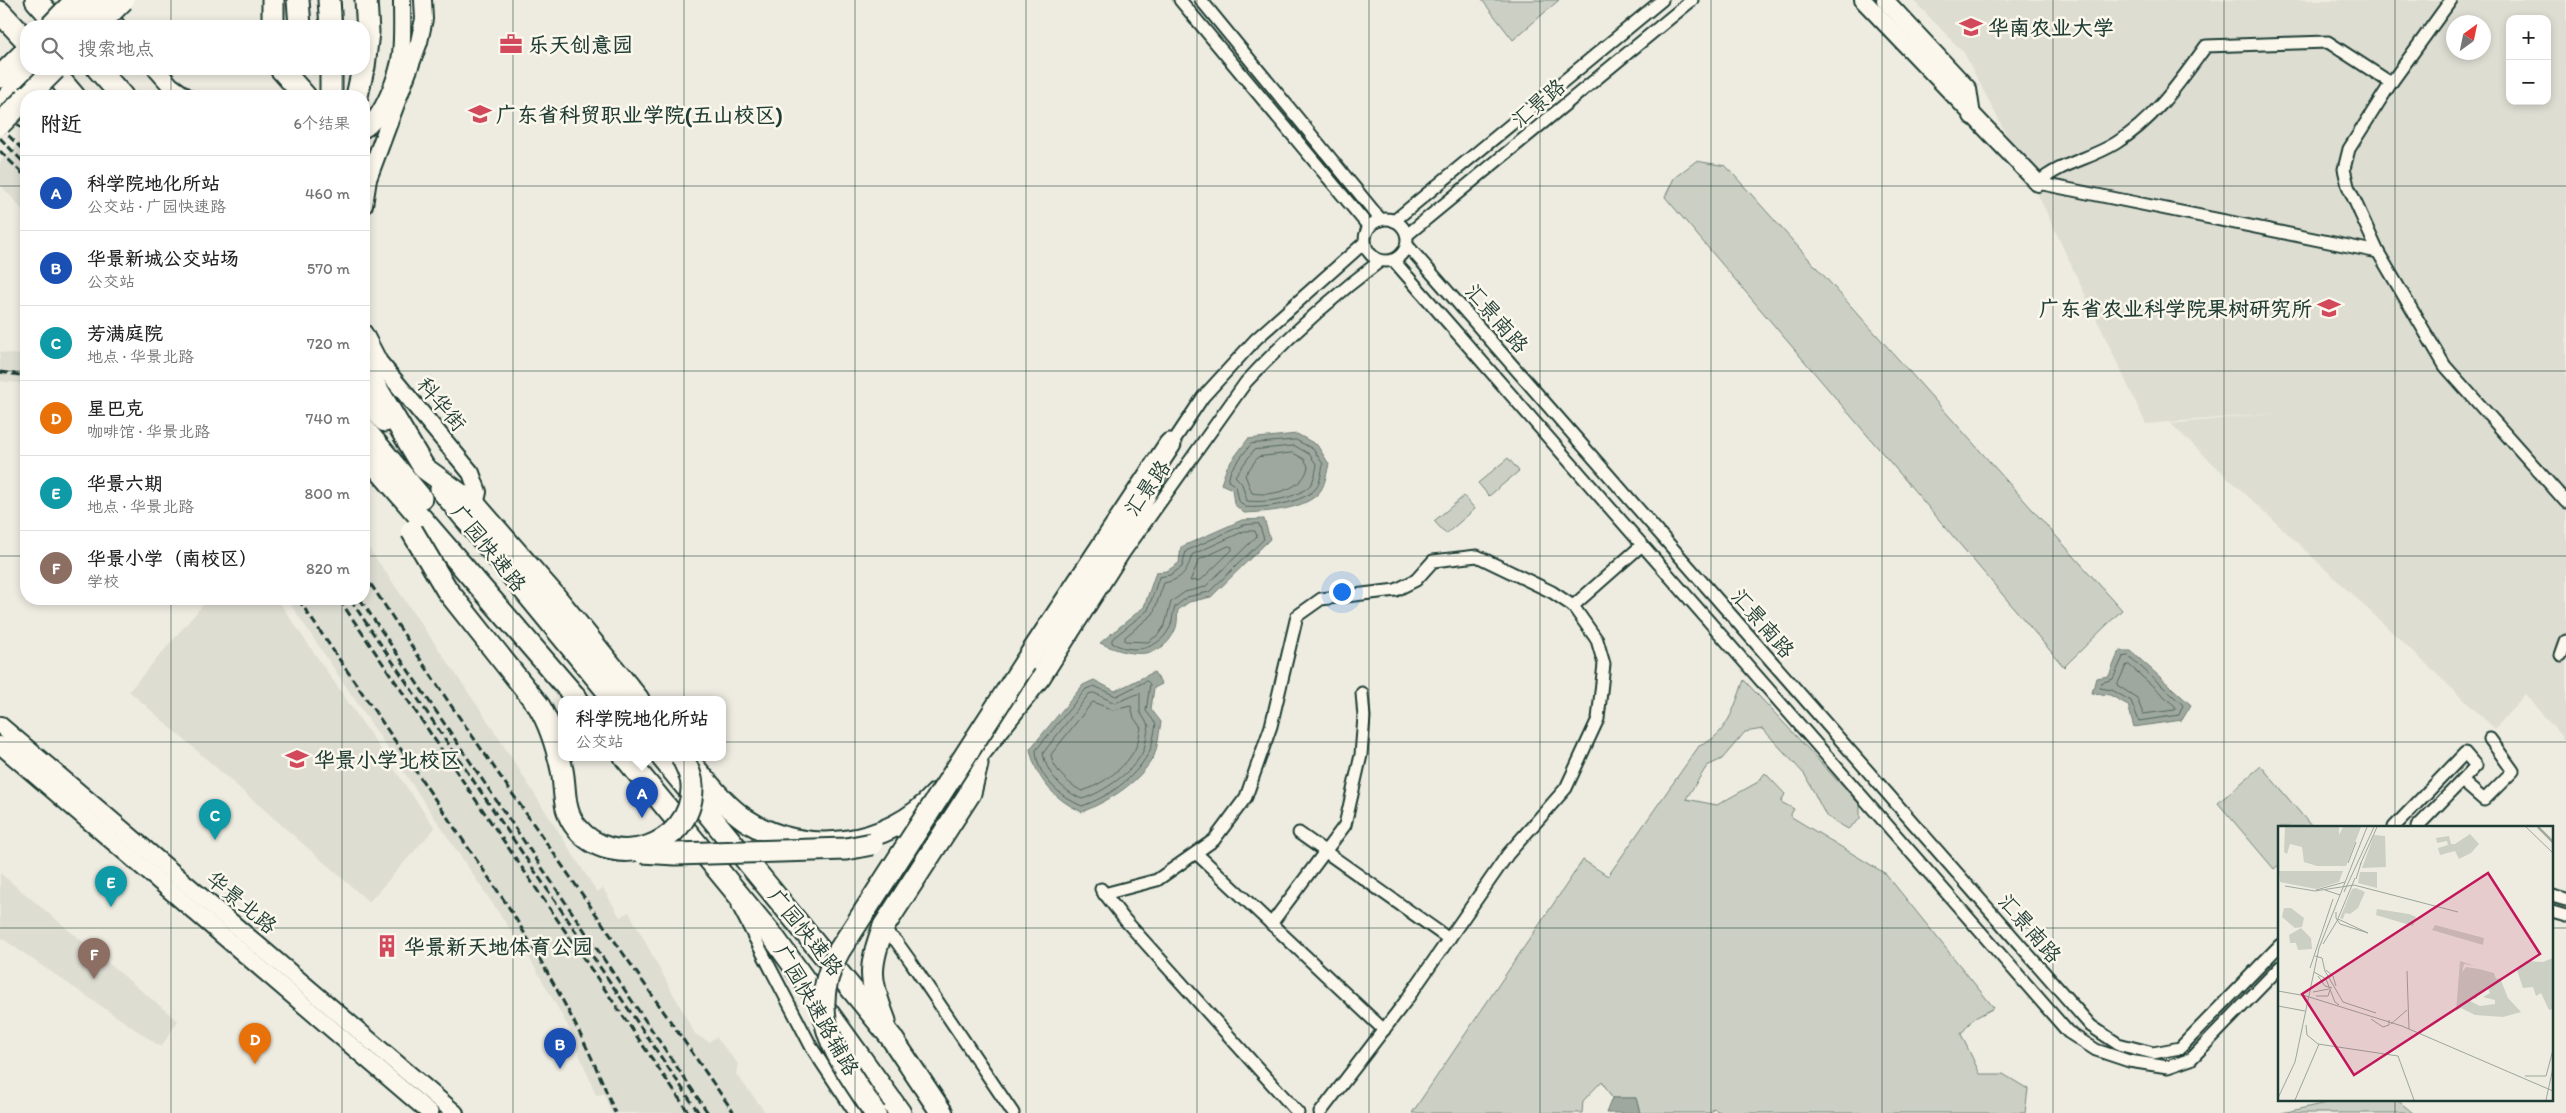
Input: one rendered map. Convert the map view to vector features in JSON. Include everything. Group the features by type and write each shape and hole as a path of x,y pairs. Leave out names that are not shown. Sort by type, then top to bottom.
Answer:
{"highway":[{"path":"36,0 54,20"},
{"path":"48,20 63,0"},
{"path":"56,20 76,0"},
{"path":"81,20 99,0"},
{"path":"103,20 123,0"},
{"path":"273,0 273,20"},
{"path":"298,0 300,20"},
{"path":"329,0 331,20"},
{"path":"366,0 367,20"},
{"path":"0,12 20,34"},
{"path":"0,77 20,57"},
{"path":"0,106 29,75"},
{"path":"34,90 47,75"},
{"path":"58,75 69,90"},
{"path":"103,75 117,90"},
{"path":"287,75 300,90"},
{"path":"303,75 304,90"},
{"path":"331,75 331,90"},
{"path":"358,90 362,75"},
{"path":"0,124 20,104"},
{"path":"370,377 424,468 475,505 636,696"},
{"name":"广园快速路","path":"370,403 612,696"},
{"path":"370,436 504,601 534,648"},
{"path":"875,1113 837,1055 826,1030 822,997 828,973 839,951 1025,663 1170,444"},
{"name":"广园快速路","path":"370,460 504,617 534,648 574,696"},
{"path":"380,472 447,590 539,706 548,722 558,758"},
{"path":"559,761 566,807 576,828 584,836 604,847 675,854 846,850 873,840 898,834 919,820 944,797 971,761"},
{"name":"广园快速路","path":"628,761 779,945 900,1113"},
{"name":"广园快速路","path":"665,761 891,1037 942,1113"},
{"path":"632,851 667,839 677,829 686,815 692,789 691,778 685,761"},
{"path":"688,761 744,819 772,834 803,842 873,840"},
{"path":"891,1037 875,996 872,980 872,962 883,930 970,793 971,761"}],"street":[{"path":"99,0 115,20"},
{"path":"370,123 376,117 391,91 401,56 402,0"},
{"path":"370,174 419,42 424,19 423,0"},
{"path":"1180,0 1369,227"},
{"path":"1201,0 1382,220"},
{"name":"汇景路","path":"1394,221 1662,0"},
{"name":"汇景路","path":"1407,240 1692,0"},
{"path":"1863,0 2038,183 2378,252"},
{"path":"1885,0 1968,89 1972,116"},
{"path":"2451,0 2391,83 2349,149 2344,168 2348,186 2378,252 2445,366 2566,502"},
{"path":"2038,183 2051,171 2089,158 2115,144 2139,127 2162,106 2206,46 2328,42 2391,83"},
{"path":"161,75 177,90"},
{"path":"1382,220 1394,221 1400,224 1407,240 1400,257 1394,260 1380,261 1370,254 1365,242 1369,227 1382,220"},
{"name":"汇景南路","path":"1407,240 2091,1026 2118,1044 2153,1053 2180,1048 2278,947"},
{"name":"汇景路","path":"971,761 1022,695 1146,504 1170,444 1204,397 1256,339 1365,242"},
{"name":"汇景南路","path":"1394,260 2068,1032 2096,1050 2130,1061 2168,1067 2191,1058 2278,970"},
{"name":"汇景路","path":"971,761 1044,678 1124,553 1246,382 1320,309 1380,261"},
{"name":"科华街","path":"370,345 379,362 471,473 478,492 475,505"},
{"path":"1573,606 1642,545"},
{"path":"1298,1113 1103,892 1157,880 1214,840 1246,797 1270,726 1297,616 1321,599 1396,590 1416,580 1433,561 1477,556 1552,592 1573,606 1597,640 1604,664 1598,720 1566,788 1508,854 1384,1030 1320,1113"},
{"path":"2561,655 2566,641"},
{"path":"1270,924 1345,825 1361,755 1364,718 1362,693"},
{"name":"华景北路","path":"0,725 455,1113"},
{"path":"2462,781 2484,800 2513,771 2490,739"},
{"name":"华景北路","path":"0,745 430,1113"},
{"path":"2395,826 2465,753 2476,766 2418,826"},
{"path":"1299,834 1326,851 1449,939"},
{"path":"1196,853 1384,1030"},
{"name":"广园快速路辅路","path":"720,872 812,1048 856,1113"},
{"path":"883,930 905,954 1013,1113"}],"shaded area":[{"path":"1482,0 1559,0 1513,40"},
{"name":"广东省农业科学院果树研究所","path":"1913,0 2566,0 2566,742 2525,694 2495,729 2171,424 2277,413 2146,424 2043,205 1964,53"},
{"path":"20,142 20,207 0,184 0,162"},
{"path":"1696,161 1726,166 2122,610 2064,667 1665,197 1674,178"},
{"path":"0,352 20,355 20,383 0,381"},
{"path":"1508,458 1519,471 1489,496 1478,483"},
{"path":"1464,496 1475,509 1446,534 1434,521"},
{"path":"370,550 486,718 597,892 603,888 620,917 629,912 695,1034 709,1042 716,1037 738,1064 736,1074 766,1113 611,1113 604,1094 596,1095 567,1024 530,959 291,605 370,605"},
{"name":"华景小学北校区","path":"203,605 281,605 435,828 369,902 129,691"},
{"path":"1744,680 1860,805 1860,819 1848,829 1826,816 1805,775 1763,729 1745,732 1722,759 1707,766 1686,799 1717,805 1758,782 1765,773 1785,794 1781,802 1794,809 1790,816 1886,874 1994,1008 1973,1019 1961,1034 1980,1074 2003,1074 2028,1089 2025,1113 1723,1113 1713,1109 1711,1113 1640,1113 1636,1098 1612,1098 1602,1081 1583,1101 1582,1113 1412,1113 1583,860 1608,876 1699,746 1717,735 1729,719"},
{"path":"2261,766 2311,826 2278,826 2278,866 2274,869 2218,803"},
{"path":"0,873 178,1021 161,1047 0,937"},
{"path":"2339,1100 2397,1100 2413,1113 2282,1113"}],"water":[{"path":"1297,434 1317,445 1329,464 1321,490 1315,497 1306,502 1286,509 1244,513 1234,504 1232,489 1221,484 1227,467 1248,439"},
{"path":"1264,519 1270,539 1211,597 1189,602 1178,610 1175,630 1169,641 1161,648 1152,652 1131,653 1100,643 1144,607 1156,572 1167,571 1179,563 1181,547 1242,520"},
{"path":"2119,651 2131,651 2191,705 2182,720 2134,727 2128,705 2110,695 2092,693 2096,678 2109,676"},
{"path":"1154,672 1162,684 1154,688 1151,709 1161,722 1154,756 1148,766 1123,790 1103,802 1082,812 1072,807 1055,794 1042,779 1030,749 1083,685 1094,680 1115,691"},
{"path":"1612,1098 1636,1098 1640,1113 1606,1113"}],"railway":[{"path":"0,108 20,126"},
{"path":"0,127 20,147"},
{"path":"0,138 20,159"},
{"path":"0,151 20,171"},
{"path":"0,372 20,375"},
{"path":"370,583 448,701 734,1113"},
{"path":"302,605 508,906 580,1033 615,1113"},
{"path":"343,605 689,1113"},
{"path":"354,605 699,1113"},
{"path":"364,605 708,1113"}],"place":[{"name":"华南农业大学","path":"1971,27"},
{"name":"乐天创意园","path":"511,44"},
{"name":"广东省科贸职业学院(五山校区)","path":"480,114"},
{"name":"广东省农业科学院果树研究所","path":"2329,308"},
{"name":"华景小学北校区","path":"297,759"},
{"name":"科学院地化所站","path":"642,818"},
{"name":"芳满庭院","path":"215,840"},
{"name":"华景六期","path":"111,907"},
{"name":"华景新天地体育公园","path":"387,946"},
{"name":"华景小学（南校区）","path":"94,979"},
{"name":"星巴克","path":"255,1064"},
{"name":"华景新城公交站场","path":"560,1069"}]}
